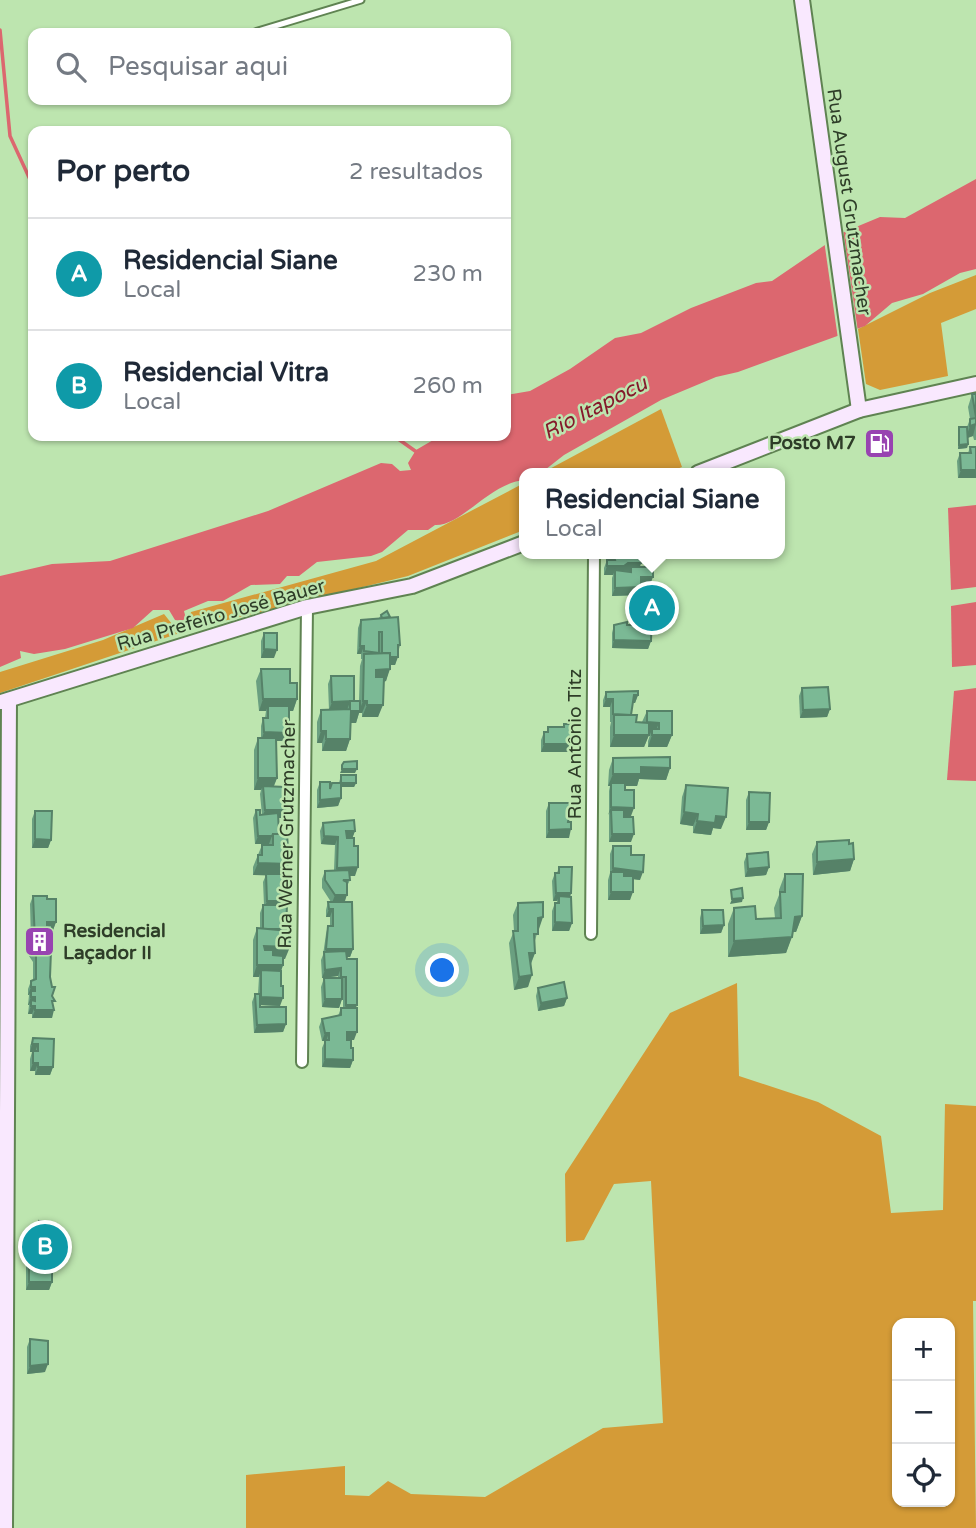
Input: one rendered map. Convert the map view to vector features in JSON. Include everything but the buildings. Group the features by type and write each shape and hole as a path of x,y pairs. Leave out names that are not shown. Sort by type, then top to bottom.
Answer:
{"street":[{"name":"Rua August Grutzmacher","path":"802,0 859,410"},
{"path":"711,468 859,410 976,384"},
{"name":"Rua Prefeito José Bauer","path":"4,701 307,607 412,586 519,545"},
{"name":"Rua Antônio Titz","path":"591,934 594,559"},
{"name":"Rua Werner Grutzmacher","path":"302,1062 307,607"},
{"path":"4,701 5,1528"}],"lane":[{"path":"267,28 361,0"}],"shaded area":[{"path":"976,275 976,309 941,323 948,376 880,390 866,384 858,329 930,293"},
{"path":"661,409 682,467 680,468 551,468"},
{"path":"519,486 519,532 408,576 195,628 0,693 0,672 103,640 164,614 172,624 188,622 191,612 376,561"},
{"path":"737,983 739,1076 818,1102 881,1136 891,1213 943,1210 945,1104 976,1106 976,1301 973,1301 976,1528 246,1528 246,1475 345,1466 345,1495 369,1496 388,1481 411,1494 485,1497 603,1428 663,1423 651,1181 614,1184 584,1240 566,1242 565,1174 670,1013"}],"water":[{"name":"Rio Itapocu","path":"976,179 976,269 960,273 923,294 892,303 865,326 738,372 716,377 661,400 564,455 547,468 519,468 519,481 499,489 445,524 435,525 428,530 408,530 382,552 371,556 317,562 299,576 287,576 280,584 251,585 223,601 208,601 184,611 186,619 182,621 175,620 169,610 153,610 133,628 65,649 34,654 20,651 21,658 0,667 0,576 52,564 110,561 268,511 381,463 392,464 400,471 411,470 408,463 416,450 431,441 511,441 511,394 530,391 570,369 615,338 641,333 691,308 756,283 772,281 844,232 880,217 905,218"},
{"path":"976,505 976,587 951,590 948,508"},
{"path":"976,602 976,665 952,667 951,606"},
{"path":"976,688 976,781 947,780 954,691"}],"pier":[{"path":"843,229 858,332 838,339 824,240"}],"waterway":[{"path":"0,30 10,136 28,175"},
{"path":"401,441 418,453"}],"place":[{"name":"Posto M7","path":"879,443"},
{"name":"Residencial Siane","path":"652,608"},
{"name":"Residencial Laçador II","path":"40,942"},
{"name":"Residencial Vitra","path":"45,1247"}]}
